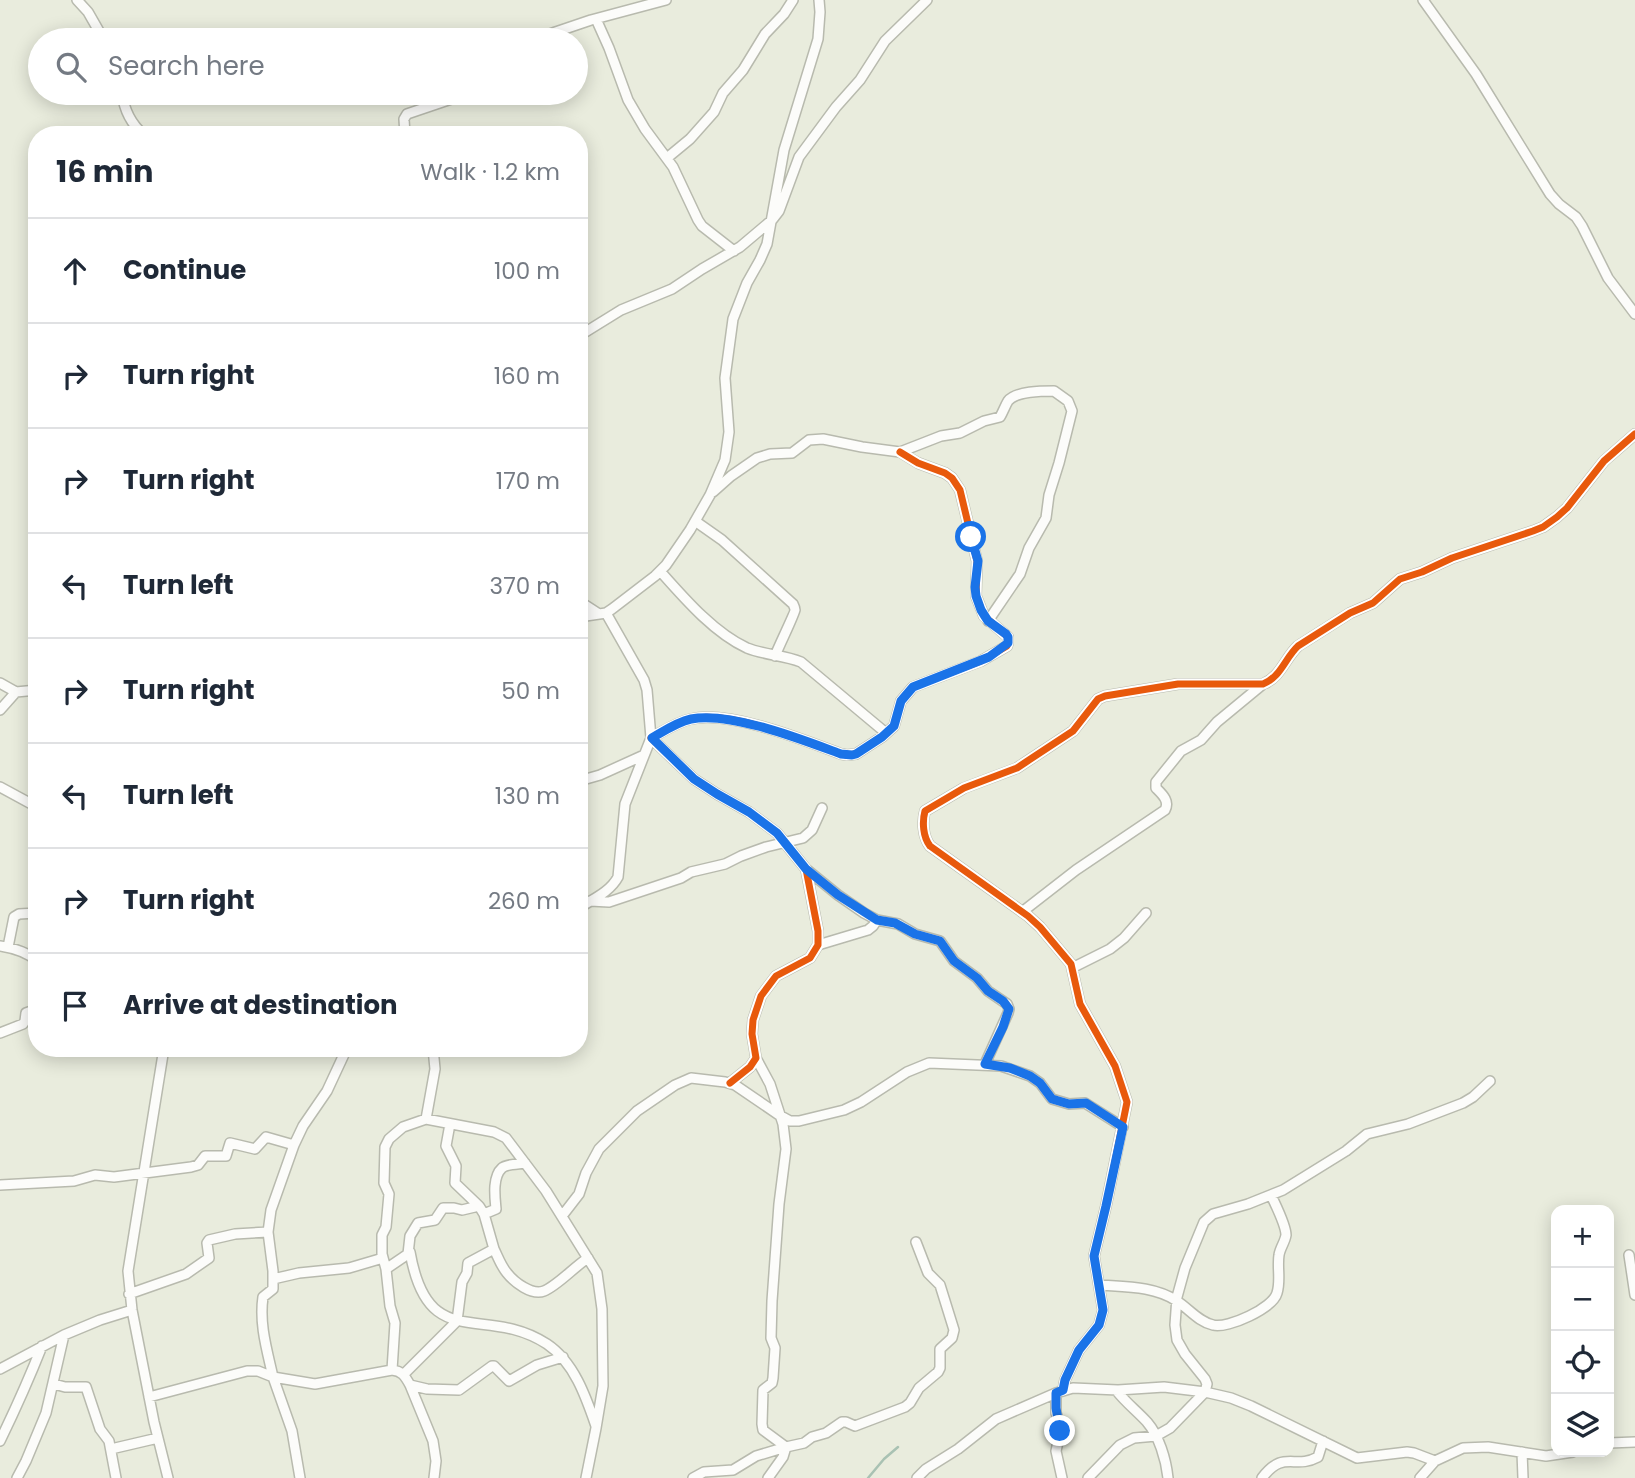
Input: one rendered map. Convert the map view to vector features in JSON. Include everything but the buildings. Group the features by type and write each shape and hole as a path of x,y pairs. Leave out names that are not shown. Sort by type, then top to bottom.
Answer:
{"street":[{"path":"77,0 97,28"},
{"path":"569,28 666,0"},
{"path":"667,158 691,139 714,112 723,93 743,71 765,34 790,4 782,0"},
{"path":"588,616 603,613 660,571 710,495 727,454 729,423 724,378 733,319 764,252 784,150 818,39 821,12 819,0"},
{"path":"588,330 621,310 672,289 734,251 772,220 779,211 795,164 805,149 860,79 885,41 927,0"},
{"path":"1423,0 1476,74 1550,194 1573,214 1582,226 1608,278 1635,314"},
{"path":"596,19 628,100 677,175 698,220 734,251"},
{"path":"125,105 136,126"},
{"path":"404,126 407,114 434,105"},
{"path":"900,452 1000,417 1009,400 1016,395 1052,390 1071,405 1072,411 1049,495 1046,519 1029,548 1020,574 988,621"},
{"path":"1022,912 1076,870 1164,810 1166,802 1156,788 1156,782 1181,751 1201,740 1217,722 1273,678 1298,646 1350,612 1373,603 1400,579 1452,558 1533,531 1556,517 1567,508 1604,461 1635,434"},
{"path":"652,738 689,719 721,718 776,731 841,754 852,755 894,726 901,701 913,687 981,661 1008,643 1008,637 988,621 981,610 976,596 978,561 960,490 945,473 918,463 900,452 823,439 809,440 792,453 770,454 757,458 710,495"},
{"path":"695,521 722,540 793,604 795,614 775,656"},
{"path":"660,571 691,605 722,632 746,648 801,662 886,733"},
{"path":"588,606 603,613 644,680 652,738 625,804 618,877 603,894 590,901"},
{"path":"0,683 16,692 28,691"},
{"path":"1062,1478 1056,1451 1061,1428 1056,1413 1059,1391 1079,1350 1099,1325 1103,1310 1094,1256 1127,1102 1115,1066 1080,1004 1072,968 1040,927 930,846 926,841 925,811 964,788 1017,768 1068,735 1098,699 1105,696 1178,684 1263,684"},
{"path":"0,710 16,692"},
{"path":"652,738 694,779 758,818 777,833 806,869 838,895 877,920 895,923 915,934 940,941 954,961 1007,1004 1009,1009 1003,1027 985,1064"},
{"path":"588,778 644,755"},
{"path":"0,787 28,802"},
{"path":"590,901 609,902 725,864 765,847 803,838 809,833 822,808"},
{"path":"786,1447 764,1430 762,1424 764,1390 774,1378 772,1301 785,1136 770,1084 756,1058 752,1034 753,1020 761,996 776,976 810,958 818,945 818,931 806,869"},
{"path":"1072,968 1110,950 1146,913"},
{"path":"28,914 14,917 4,946 28,955"},
{"path":"818,945 867,930 877,920"},
{"path":"0,1033 23,1024 28,1012"},
{"path":"163,1057 128,1270 132,1310 168,1478"},
{"path":"300,1478 292,1431 273,1377 261,1314 262,1299 273,1289 268,1232 271,1210 294,1145 303,1126 327,1091 343,1057"},
{"path":"426,1119 435,1069 434,1057"},
{"path":"730,1083 750,1067 756,1058"},
{"path":"562,1216 581,1190 597,1152 637,1111 675,1085 691,1078 730,1083 779,1115 790,1121 799,1121 844,1110 907,1072 929,1063 985,1064 1010,1068 1030,1076 1040,1083 1052,1099 1069,1104 1086,1103 1123,1127"},
{"path":"1088,1478 1119,1445 1134,1438 1156,1436 1170,1428 1205,1392 1205,1379 1177,1340 1175,1325 1177,1301 1185,1268 1204,1222 1213,1214 1283,1190 1346,1151 1367,1134 1408,1125 1441,1112 1473,1097 1490,1081"},
{"path":"392,1370 395,1323 390,1306 382,1235 386,1227 388,1194 384,1184 385,1147 389,1139 403,1126 426,1119 501,1135 546,1191 599,1280 603,1386 586,1478"},
{"path":"450,1124 446,1146 456,1166 455,1185 481,1210 494,1249 508,1274 523,1286 542,1293 587,1258"},
{"path":"0,1185 74,1181 97,1175 114,1177 195,1166 205,1156 226,1156 230,1143 254,1149 266,1137 294,1145"},
{"path":"525,1163 501,1168 494,1190 496,1209 443,1208 435,1220 418,1223 409,1238 414,1275 422,1294 435,1310 451,1320 505,1327 524,1333 547,1344 563,1357 589,1404 596,1428"},
{"path":"1099,1285 1159,1292 1177,1301 1204,1322 1219,1326 1244,1319 1274,1299 1278,1291 1279,1256 1286,1233 1271,1195"},
{"path":"130,1294 189,1273 210,1257 207,1243 209,1240 235,1234 268,1232"},
{"path":"693,1478 704,1472 733,1470 756,1456 804,1443 842,1422 855,1426 910,1403 919,1388 939,1370 940,1349 952,1338 954,1330 940,1284 928,1273 916,1242"},
{"path":"404,1374 457,1321 462,1282 468,1264 494,1249"},
{"path":"386,1269 410,1252"},
{"path":"1629,1255 1635,1295"},
{"path":"273,1279 299,1273 349,1268 383,1258"},
{"path":"0,1369 64,1335 132,1310"},
{"path":"18,1478 46,1413 64,1335"},
{"path":"0,1441 21,1399 42,1346"},
{"path":"410,1385 427,1389 459,1390 492,1366 509,1381 537,1365 563,1357"},
{"path":"149,1397 247,1371 315,1384 398,1370 404,1374 410,1385 433,1441 436,1461 434,1478"},
{"path":"54,1384 86,1387 100,1429 109,1441 116,1478"},
{"path":"917,1478 992,1422 1059,1391 1084,1388 1116,1390 1164,1387 1205,1392 1251,1406 1357,1458 1406,1452 1435,1461"},
{"path":"1116,1390 1125,1402 1145,1419 1156,1436 1168,1478"},
{"path":"111,1449 158,1438"},
{"path":"1262,1478 1269,1469 1282,1461 1304,1461 1318,1457 1323,1441"},
{"path":"1614,1443 1635,1442"},
{"path":"768,1478 783,1457 786,1447"},
{"path":"1420,1478 1435,1461 1455,1451 1475,1447 1551,1455"},
{"path":"1522,1452 1523,1478"}],"waterway":[{"path":"868,1478 898,1447"}],"cycle path":[{"path":"1063,1390 1079,1350 1099,1325 1103,1310 1094,1256 1127,1102 1115,1066 1080,1004 1071,964 1028,916 930,846 924,829 925,811 964,788 1017,768 1073,731 1098,699 1105,696 1178,684 1263,684 1269,681 1298,646 1350,613 1373,603 1400,579 1543,527 1567,508 1604,461 1635,434"},
{"path":"730,1083 750,1067 756,1058 753,1020 761,996 776,976 810,958 818,945 818,931 806,869 777,833 749,812 694,779 651,738 676,724 707,717 746,722 841,754 856,754 894,726 901,701 913,687 981,661 1007,646 1008,637 984,616 976,596 977,561 960,490 945,473 918,463 900,452"}],"route":[{"path":"971,537 978,561 976,596 984,616 1008,637 1007,646 981,661 913,687 901,701 894,726 856,754 841,754 776,731 721,718 689,719 652,738 694,779 749,812 777,833 806,869 838,895 877,920 895,923 915,934 940,941 954,961 1007,1004 1009,1009 1003,1027 985,1064 1010,1068 1030,1076 1040,1083 1052,1099 1069,1104 1086,1103 1123,1127 1094,1256 1103,1310 1099,1325 1079,1350 1063,1390 1056,1393 1060,1431"}]}
